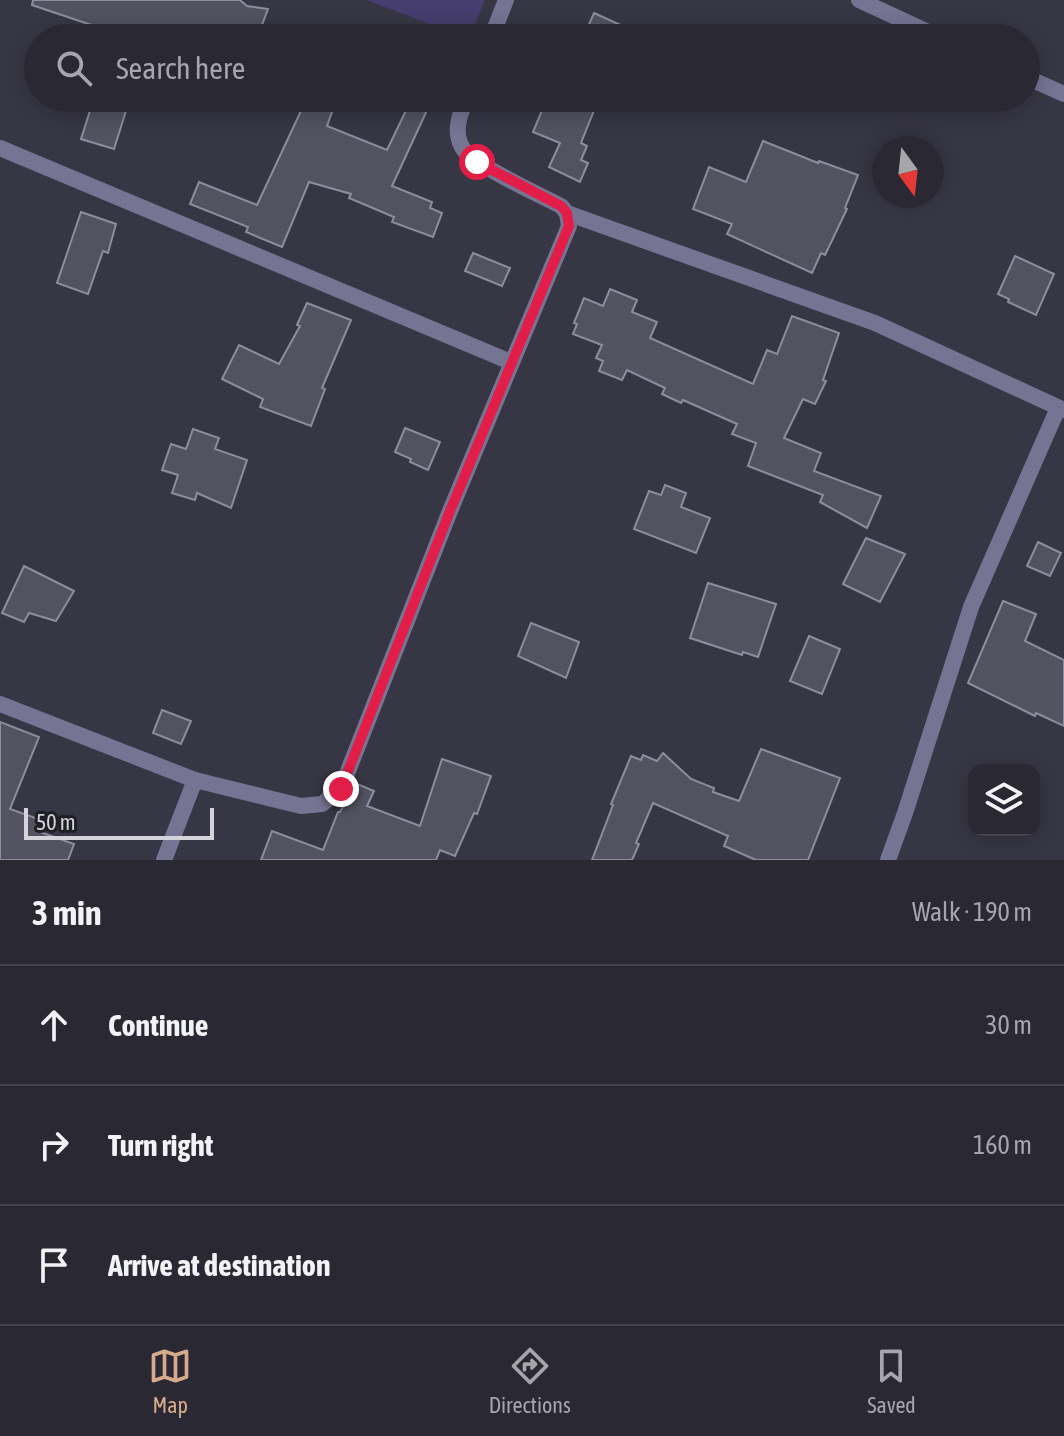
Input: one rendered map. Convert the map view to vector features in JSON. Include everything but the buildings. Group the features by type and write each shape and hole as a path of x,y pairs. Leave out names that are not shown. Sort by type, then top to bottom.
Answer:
{"street":[{"path":"497,24 506,0"},
{"path":"859,0 911,24"},
{"path":"1040,83 1064,94"},
{"path":"461,112 457,122 462,147 477,162 561,206 567,213 875,323 1061,409 971,607 888,860"},
{"path":"0,148 511,362"},
{"path":"0,704 195,780 301,806 322,804 341,789 511,362 569,226 567,213"},
{"path":"164,860 195,780"}],"shaded area":[{"path":"367,0 485,0 475,24 430,24"}],"route":[{"path":"341,789 450,511 569,226 567,213 561,206 477,162"}]}
